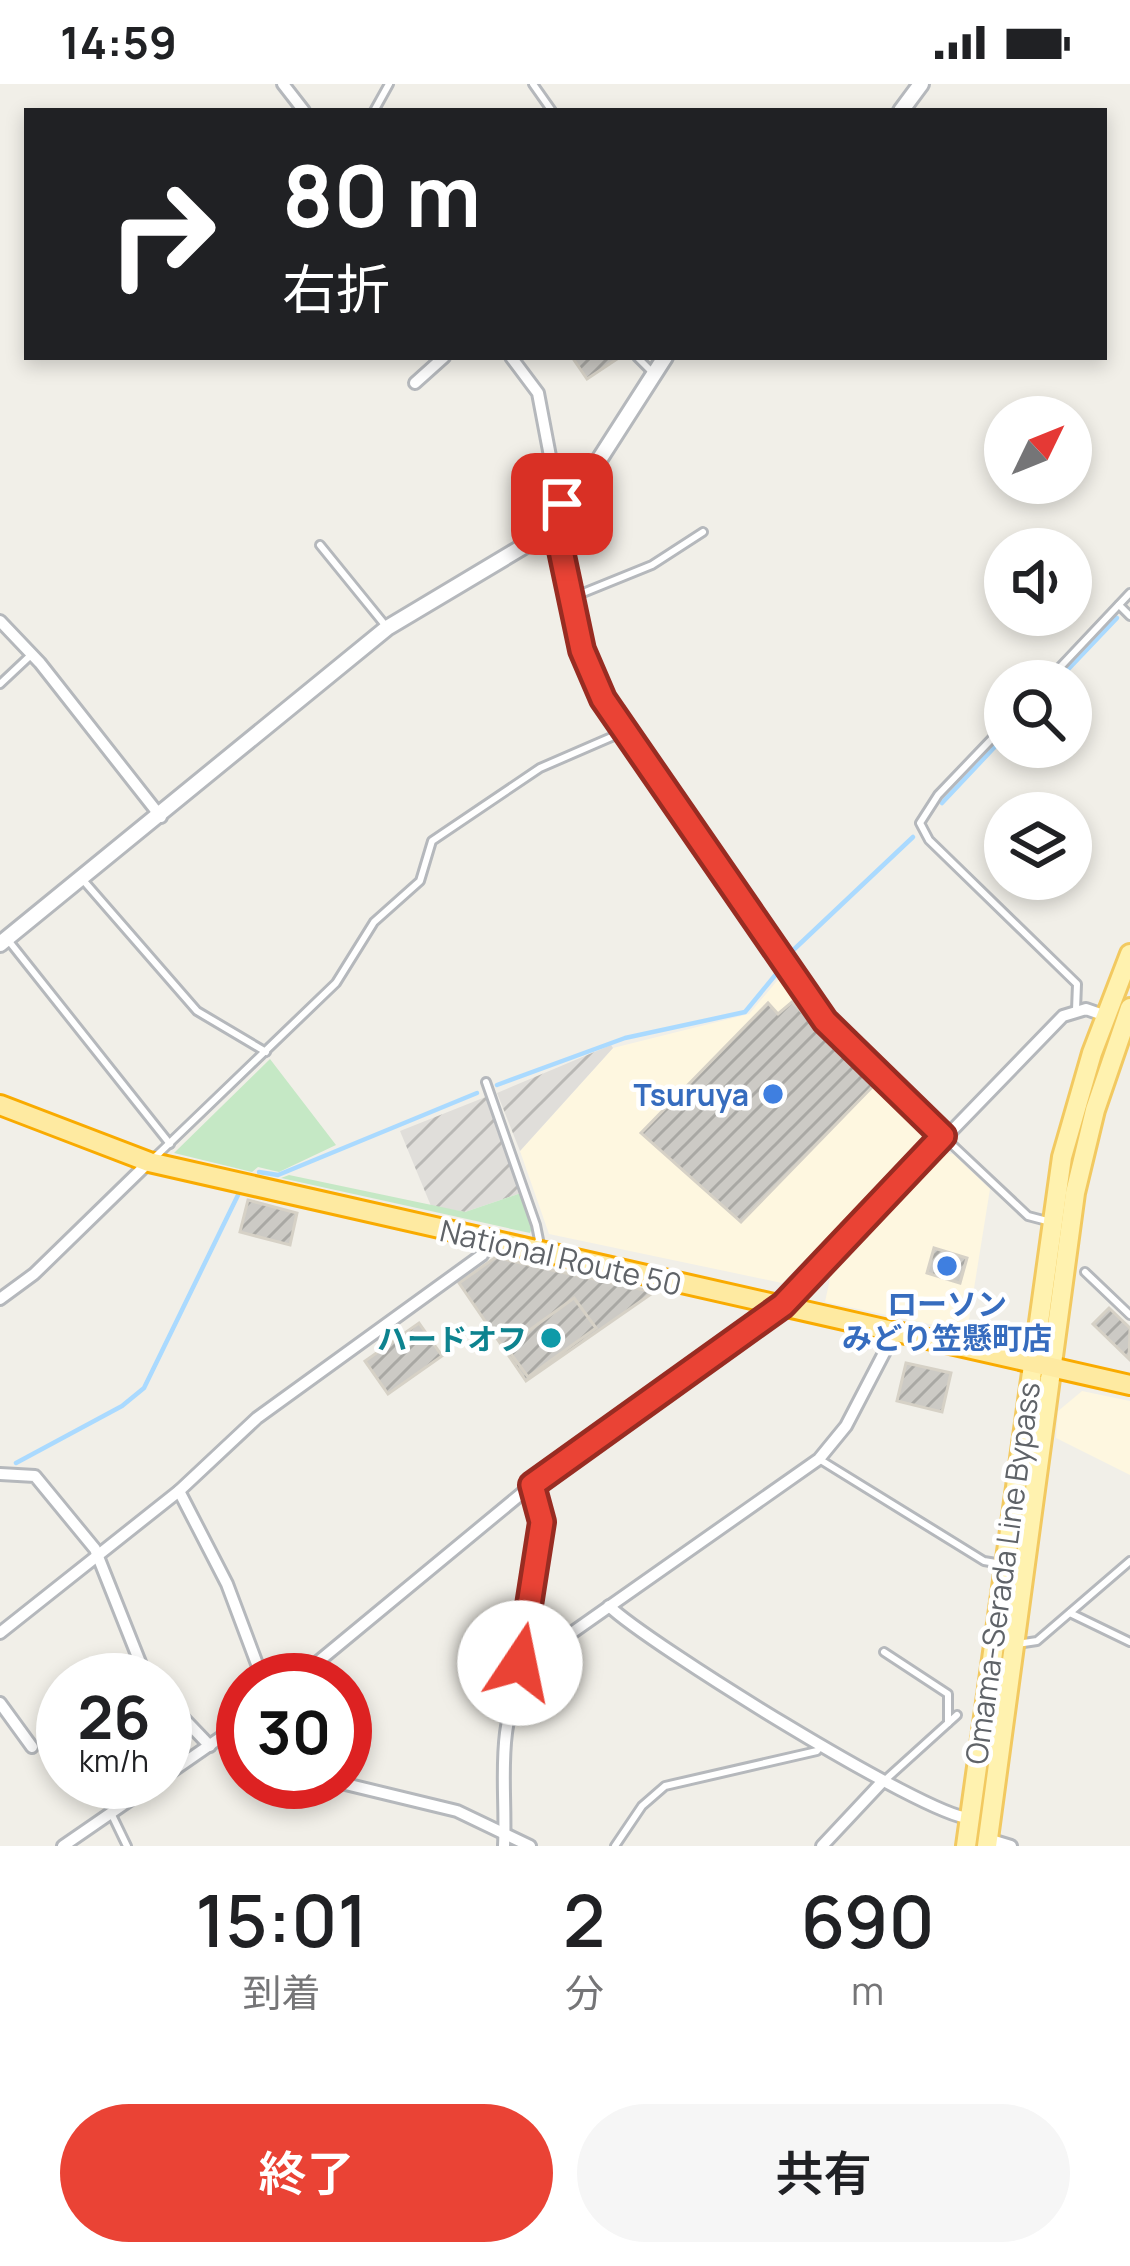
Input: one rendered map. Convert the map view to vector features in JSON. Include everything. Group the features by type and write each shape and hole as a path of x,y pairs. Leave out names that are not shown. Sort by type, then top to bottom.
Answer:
{"highway":[{"name":"National Route 50","path":"0,1105 149,1162 1130,1385"}],"main road":[{"name":"Omama-Serada Line Bypass","path":"988,1842 1014,1644 1051,1222 1075,1106 1130,954"},
{"name":"Omama-Serada Line Bypass","path":"966,1846 1001,1564 1039,1365 1095,1110 1130,1007"}],"street":[{"path":"283,84 302,108"},
{"path":"415,382 441,360"},
{"path":"513,360 538,393 557,493 569,510"},
{"path":"4,941 161,817 249,736 387,628 556,527 663,360"},
{"path":"556,527 582,650 625,731 825,1021 943,1136"},
{"path":"0,621 32,654 161,817"},
{"path":"329,1653 532,1485 783,1305 1063,1016 1076,1010 1106,1016"},
{"path":"0,1298 34,1274 149,1162"},
{"path":"0,1633 179,1491 257,1418 482,1256 488,1241"},
{"path":"520,1663 819,1459 846,1426 895,1332"},
{"path":"0,1474 35,1476 85,1532 137,1653"},
{"path":"504,1846 504,1756 542,1522 532,1485"},
{"path":"179,1491 227,1584 253,1653"},
{"path":"609,1606 883,1782 950,1815 970,1818"},
{"path":"0,1703 32,1748"},
{"path":"192,1727 210,1746"},
{"path":"192,1758 216,1742"},
{"path":"821,1846 883,1782"},
{"path":"372,1790 457,1810 530,1846"},
{"path":"63,1846 114,1809"},
{"path":"988,1842 1011,1846"}],"lane":[{"path":"640,360 653,373"},
{"path":"572,597 652,565 703,532"},
{"path":"320,544 387,628"},
{"path":"1067,660 1130,593"},
{"path":"1119,605 1130,616"},
{"path":"0,684 32,654"},
{"path":"149,1162 336,983 374,922 420,880 433,841 529,775 625,731"},
{"path":"984,747 930,804 920,823 929,840 1077,984 1076,1010"},
{"path":"83,880 197,1011 266,1053"},
{"path":"4,941 170,1144"},
{"path":"486,1082 536,1225 539,1240 532,1251"},
{"path":"943,1136 1028,1216 1051,1222"},
{"path":"1085,1272 1130,1315"},
{"path":"819,1459 985,1561 1001,1564"},
{"path":"1014,1644 1034,1644 1130,1561"},
{"path":"1070,1613 1130,1642"},
{"path":"884,1652 948,1694 948,1723"},
{"path":"883,1782 957,1715"},
{"path":"615,1846 642,1806 665,1786 817,1751 822,1744"},
{"path":"110,1812 127,1846"}],"shaded area":[{"path":"782,975 839,1047 927,1129 927,1136 782,1283 549,1234 520,1151 613,1048 749,1014"},
{"path":"613,1048 520,1151 497,1093"},
{"path":"488,1096 521,1193 465,1212 431,1206 400,1131"},
{"path":"942,1153 953,1154 990,1189 967,1332 825,1302 832,1269"},
{"path":"1082,1391 1130,1401 1130,1475 1056,1438 1058,1411"}],"green space":[{"path":"270,1059 336,1145 279,1172 258,1167 252,1172 174,1153"},
{"path":"289,1175 465,1212 521,1193 532,1228 530,1233 281,1178"}],"building":[{"path":"574,360 616,360 587,379"},
{"path":"792,1002 874,1085 741,1222 641,1133 768,1003 778,1014"},
{"path":"248,1200 297,1213 290,1245 240,1232"},
{"name":"ローソン みどり笠懸町店","path":"934,1248 967,1258 960,1283 927,1273"},
{"path":"496,1257 654,1292 526,1381 459,1283"},
{"name":"ハードオフ","path":"574,1298 596,1328 528,1377 506,1347"},
{"path":"1109,1308 1130,1328 1129,1359 1093,1324"},
{"path":"419,1323 442,1356 388,1394 365,1361"},
{"path":"906,1363 951,1373 942,1412 897,1401"}],"waterway":[{"path":"1077,660 1117,618"},
{"path":"942,803 984,758"},
{"path":"787,956 913,837"},
{"path":"497,1085 625,1038 745,1012 777,973"},
{"path":"259,1172 278,1175 477,1093"},
{"path":"16,1463 122,1406 144,1388 238,1195"}],"place":[{"name":"Tsuruya","path":"773,1094"},
{"name":"ローソン みどり笠懸町店","path":"947,1266"},
{"name":"ハードオフ","path":"551,1338"}],"route":[{"path":"520,1663 542,1522 532,1485 783,1305 943,1136 825,1021 603,699 582,650 556,527 569,510 562,504"}]}
